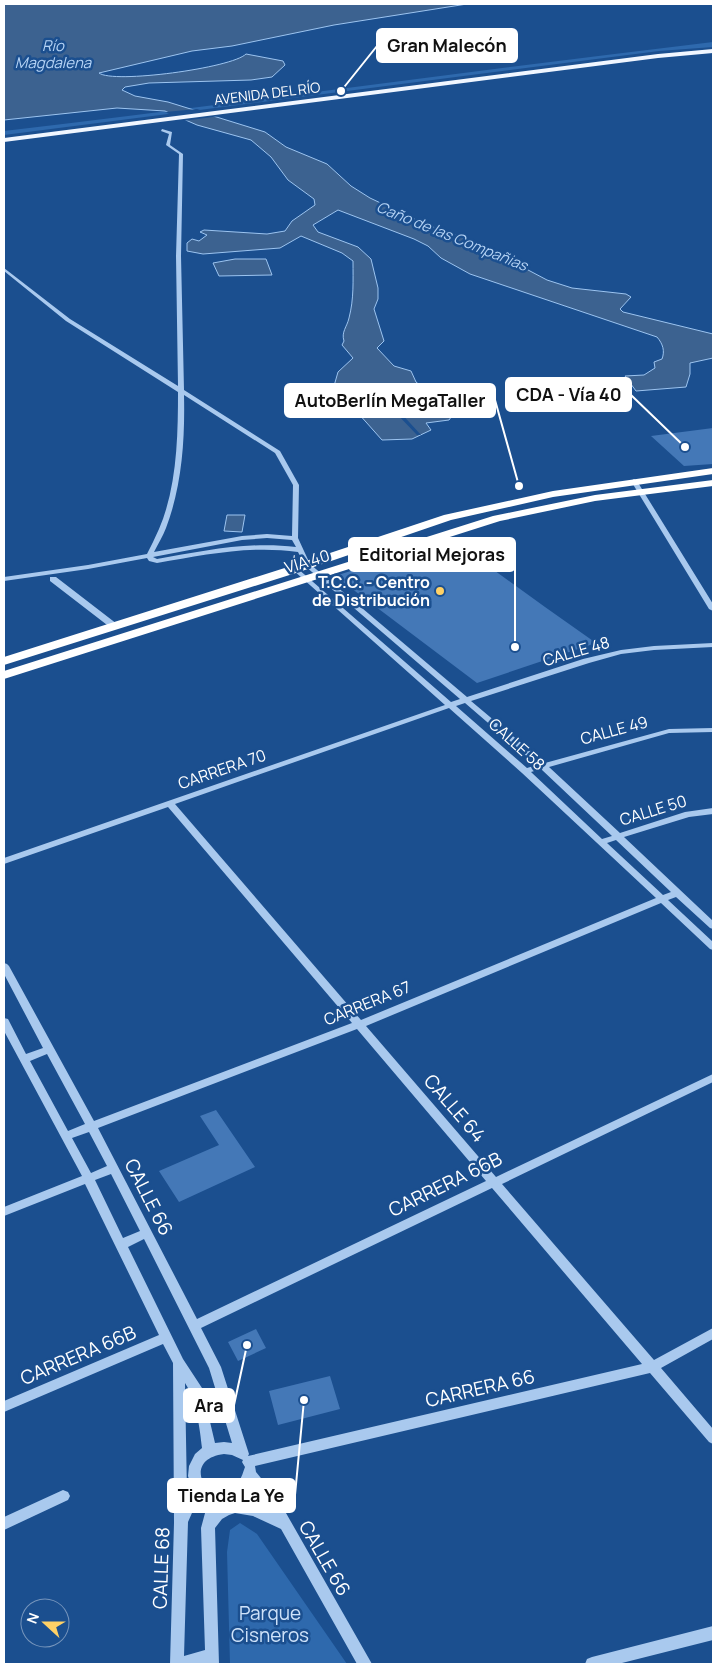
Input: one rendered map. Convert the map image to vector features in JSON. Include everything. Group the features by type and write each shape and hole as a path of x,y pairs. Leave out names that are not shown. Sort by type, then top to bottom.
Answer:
{"highway":[{"name":"VÍA 40","path":"4,661 301,567 448,517 513,502 634,481 713,471"},
{"name":"VÍA 40","path":"4,675 497,518 571,502 713,483"}],"main road":[{"name":"AVENIDA DEL RÍO","path":"4,139 215,111 713,50"}],"street":[{"path":"149,556 160,538 179,461 180,390 177,220 181,154 168,145 171,133 162,130"},
{"path":"4,269 68,320 278,452 296,485 295,538 300,550 301,567"},
{"path":"634,481 713,609"},
{"path":"4,578 149,556 242,538 295,538"},
{"path":"149,556 151,560 156,561 242,549 279,547 300,550"},
{"name":"CALLE 58","path":"301,567 466,700 542,765 713,926"},
{"name":"CALLE 58","path":"301,567 525,771 713,947"},
{"path":"53,579 114,626"},
{"name":"CALLE 48","path":"451,705 586,661 621,652 713,645"},
{"name":"CARRERA 70","path":"4,861 451,705"},
{"name":"CALLE 49","path":"525,771 669,731 713,730"},
{"name":"CALLE 64","path":"169,803 713,1438"},
{"name":"CALLE 50","path":"601,842 688,814 713,811"},
{"name":"CARRERA 67","path":"66,1136 360,1024 677,893"},
{"name":"CALLE 66","path":"4,966 114,1168 216,1367 247,1463 273,1503 365,1664"},
{"path":"4,1022 88,1178 179,1363 196,1388 207,1433 209,1450"},
{"path":"24,1059 50,1049"},
{"name":"CARRERA 66B","path":"194,1326 713,1078"},
{"path":"4,1212 114,1168"},
{"path":"120,1245 147,1233"},
{"name":"CARRERA 66","path":"247,1463 652,1367 713,1333"},
{"name":"CARRERA 66B","path":"4,1407 166,1338"},
{"name":"CALLE 68","path":"177,1664 182,1474 179,1363"},
{"path":"229,1447 247,1463 245,1485 237,1493 226,1498 214,1498 206,1495 197,1486 194,1478 196,1464 209,1450 229,1447"},
{"path":"181,1523 197,1486"},
{"path":"237,1493 284,1524"},
{"path":"4,1524 63,1496"},
{"path":"182,1664 212,1660 208,1528 214,1498"},
{"path":"208,1528 222,1510 232,1506 265,1513"},
{"path":"592,1664 713,1633"}],"green space":[{"path":"713,42 713,47 659,51 4,135 4,131"},
{"name":"Parque Cisneros","path":"240,1523 257,1534 347,1664 230,1664 227,1552 230,1530"}],"water":[{"path":"4,4 467,4 334,25 232,46 192,51 99,73 109,76 126,77 172,73 219,64 246,54 283,61 285,65 272,77 251,80 149,83 125,87 122,90 135,96 168,102 265,132 286,147 327,164 351,186 370,198 425,224 477,243 547,280 572,288 626,294 631,297 620,309 623,312 713,334 713,358 690,363 690,374 686,387 636,391 625,376 644,375 655,368 654,362 662,359 663,353 662,345 657,337 470,274 441,258 428,246 414,239 338,210 313,225 318,232 358,247 371,259 378,288 378,299 374,309 384,341 377,348 394,366 411,371 416,382 454,413 449,420 426,423 431,430 412,439 382,440 334,386 338,372 353,358 342,345 352,304 353,261 342,253 301,236 280,248 203,254 187,251 187,243 192,239 199,241 207,235 200,232 204,230 267,234 285,231 292,221 315,205 314,199 288,180 271,157 251,140 197,125 165,111 117,108 4,120"},
{"path":"235,259 266,259 272,275 219,276 213,263"},
{"path":"227,515 245,515 242,532 224,531"}],"pier":[{"path":"197,109 220,116 183,121 165,112"},
{"path":"392,383 415,409 399,411 421,435 417,435 395,412 384,414 363,388"}],"building":[{"path":"713,428 713,464 684,466 651,436"},
{"name":"T.C.C. - Centro de Distribución","path":"451,539 596,643 477,683 335,576"},
{"path":"216,1110 255,1167 179,1202 159,1171 219,1145 200,1116"},
{"path":"256,1329 266,1348 238,1361 228,1342"},
{"path":"330,1376 340,1409 278,1425 269,1391"}],"place":[{"name":"Gran Malecón","path":"341,91"},
{"name":"CDA - Vía 40","path":"685,447"},
{"name":"AutoBerlín MegaTaller","path":"519,486"},
{"name":"T.C.C. - Centro de Distribución","path":"440,591"},
{"name":"Editorial Mejoras","path":"515,647"},
{"name":"Ara","path":"247,1345"},
{"name":"Tienda La Ye","path":"304,1400"}],"water label":[{"name":"Río Magdalena","path":"53,54"},
{"name":"Caño de las Compañias","path":"452,236"}]}
